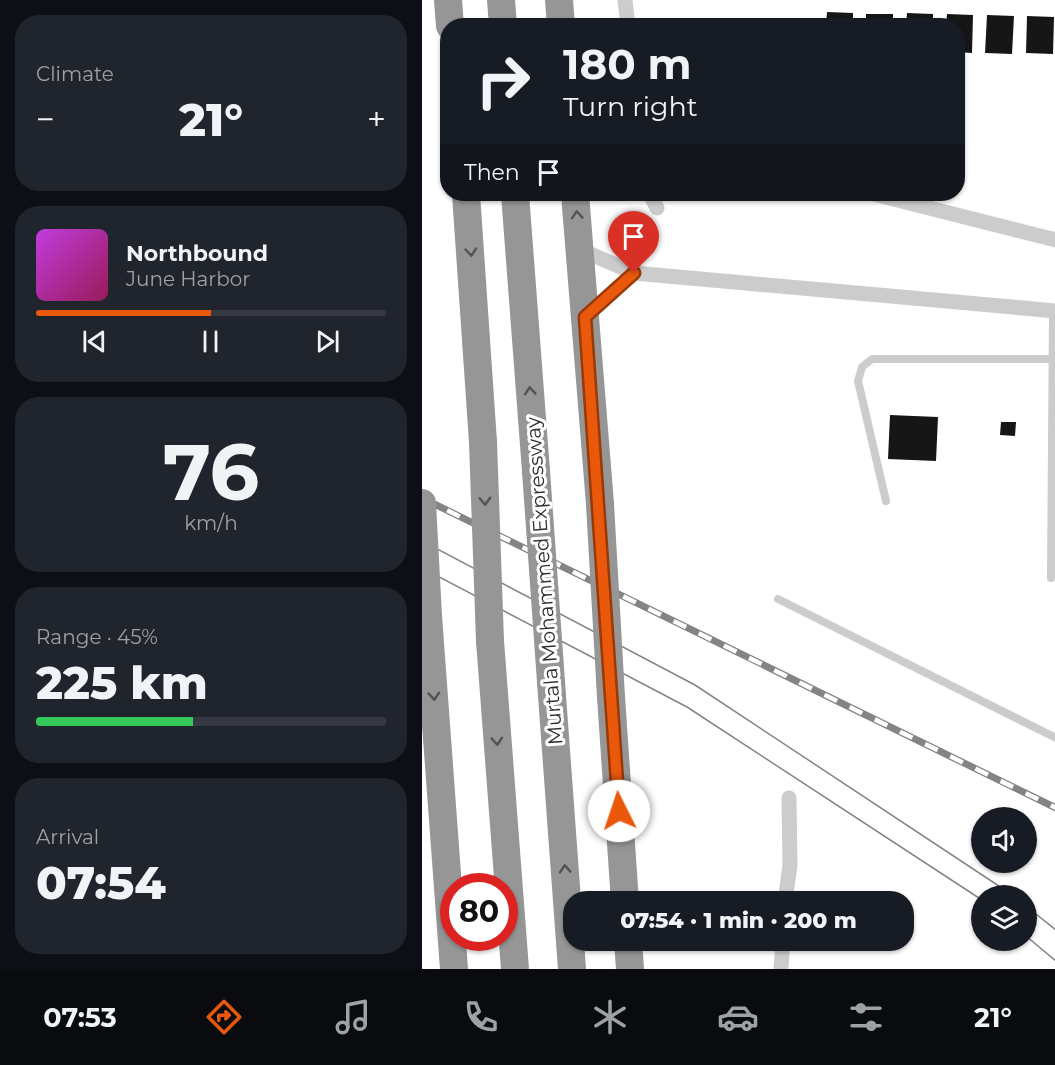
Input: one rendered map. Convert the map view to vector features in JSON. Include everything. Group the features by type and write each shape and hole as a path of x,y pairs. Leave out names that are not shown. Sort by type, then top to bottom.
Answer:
{"highway":[{"path":"448,0 449,18"},
{"path":"501,0 502,18"},
{"path":"559,0 561,18"},
{"path":"466,201 483,442 490,641 515,969"},
{"name":"Murtala Mohammed Expressway","path":"516,201 572,969"},
{"path":"576,201 600,504 624,891"},
{"path":"422,503 454,969"},
{"path":"629,951 630,969"}],"street":[{"path":"625,0 627,18"},
{"path":"654,201 657,208"},
{"path":"902,201 1055,240"},
{"path":"580,249 634,273 1054,311"},
{"path":"585,317 634,273"},
{"path":"786,891 791,830 789,798"},
{"path":"781,969 782,951"}],"lane":[{"path":"1051,578 1054,311"},
{"path":"886,501 858,381 862,367 872,359 1053,359"},
{"path":"778,599 1055,738"}],"building":[{"path":"827,12 853,13 853,18 827,18"},
{"path":"907,13 933,14 933,18 907,18"},
{"path":"866,14 893,14 893,18 866,18"},
{"path":"947,14 973,15 972,53 965,52 965,18 947,18"},
{"path":"987,15 1014,16 1012,54 985,53"},
{"path":"1027,16 1054,17 1053,54 1026,53"},
{"path":"890,415 938,417 936,461 888,459"},
{"path":"1001,422 1016,422 1015,436 1000,435"}],"tram line":[{"path":"422,541 695,685 997,885"},
{"path":"422,568 687,707 971,893"},
{"path":"1037,915 1056,930"},
{"path":"1037,945 1056,961"}],"railway":[{"path":"422,498 1056,808"}],"route":[{"path":"619,811 600,504 585,317 634,273"}]}
